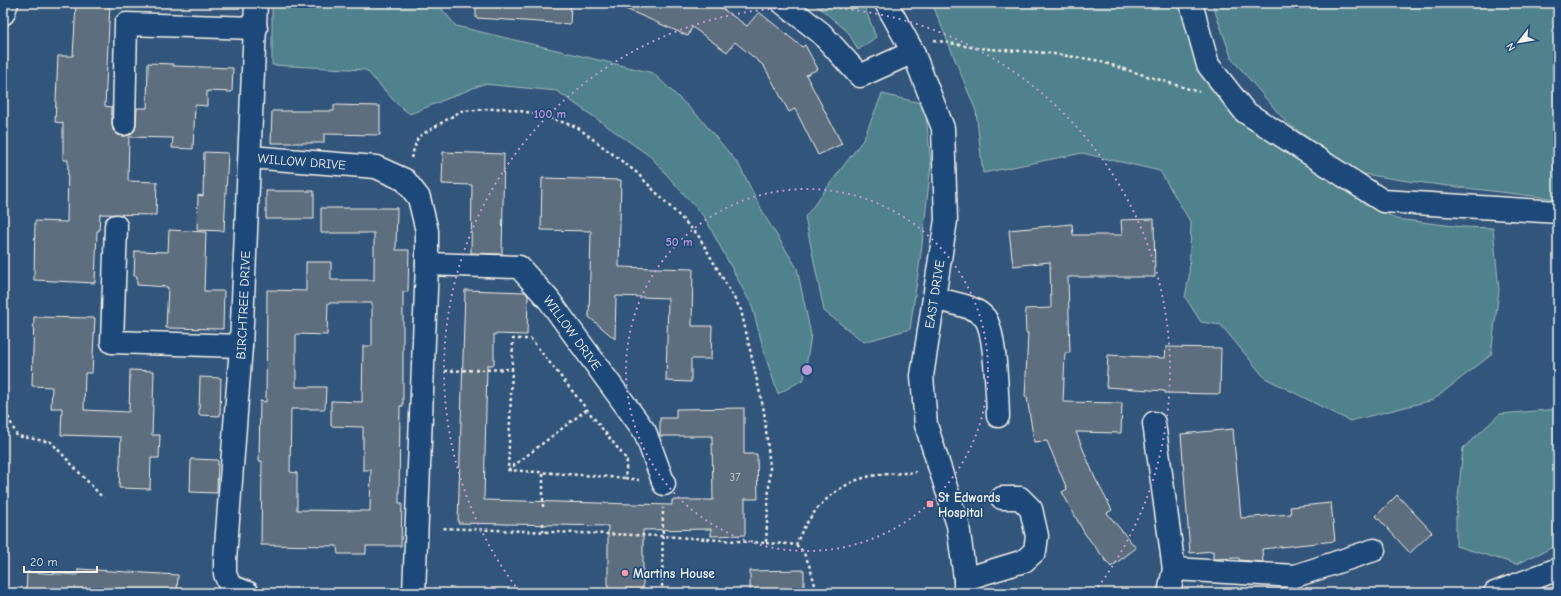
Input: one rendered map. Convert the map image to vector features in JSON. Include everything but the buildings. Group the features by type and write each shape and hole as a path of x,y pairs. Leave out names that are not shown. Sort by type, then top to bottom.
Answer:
{"street":[{"path":"3,14 7,3"},
{"name":"BIRCHTREE DRIVE","path":"248,593 230,586 226,574 225,560 241,346 256,3"},
{"path":"783,3 821,33 860,76 908,44"},
{"name":"EAST DRIVE","path":"886,3 908,44 943,128 946,220 922,376 926,425 958,525 965,586"},
{"path":"1191,3 1208,65 1245,112 1384,201 1558,212"},
{"path":"124,124 126,24 256,28"},
{"name":"WILLOW DRIVE","path":"250,157 376,167 404,180 419,198 427,231 427,264 414,593"},
{"path":"116,226 112,342 241,346"},
{"name":"WILLOW DRIVE","path":"427,264 519,266 549,300 644,432 664,484"},
{"path":"934,298 972,309 985,318 992,335 998,416"},
{"path":"1154,423 1174,569 1169,593"},
{"path":"965,586 1024,561 1035,551 1037,536 1031,509 1020,498 1002,498"},
{"path":"1174,569 1295,576 1374,550"},
{"path":"1495,593 1558,569"}],"path":[{"path":"908,44 1048,53 1095,60 1200,92"},
{"path":"404,180 418,137 460,111 503,108 538,114 577,127 636,172 698,235 741,310 764,410 770,468 766,543"},
{"path":"508,470 513,339 531,339 627,460 626,478"},
{"path":"423,371 512,369"},
{"path":"3,406 17,436 51,442 103,498"},
{"path":"508,470 586,410"},
{"path":"508,470 626,478 664,484 662,593"},
{"path":"796,545 802,530 834,492 866,477 941,470"},
{"path":"543,473 543,507"},
{"path":"543,520 543,532"},
{"path":"416,528 662,536 796,545 802,549 807,560 817,593"}],"green space":[{"path":"272,3 437,3 456,26 653,73 700,118 739,165 766,218 797,268 811,335 804,379 778,394 765,355 752,306 705,218 651,157 557,91 483,84 410,114 397,104 366,70 272,65"},
{"path":"814,3 863,3 876,37 858,50 848,32"},
{"path":"932,3 1185,3 1236,117 1333,182 1396,219 1463,227 1493,228 1499,290 1491,355 1433,400 1350,421 1265,378 1221,325 1201,322 1185,297 1189,277 1191,223 1160,171 1082,153 983,173 976,111"},
{"path":"1212,3 1558,3 1558,199 1408,181 1357,173 1286,122 1232,59"},
{"path":"882,94 925,104 931,165 921,253 910,329 864,342 824,311 805,217 863,140"},
{"path":"1558,409 1558,545 1516,564 1456,546 1456,518 1463,448 1500,414"}],"place":[{"name":"St Edwards Hospital","path":"930,504"},
{"name":"Martins House","path":"625,573"}]}
